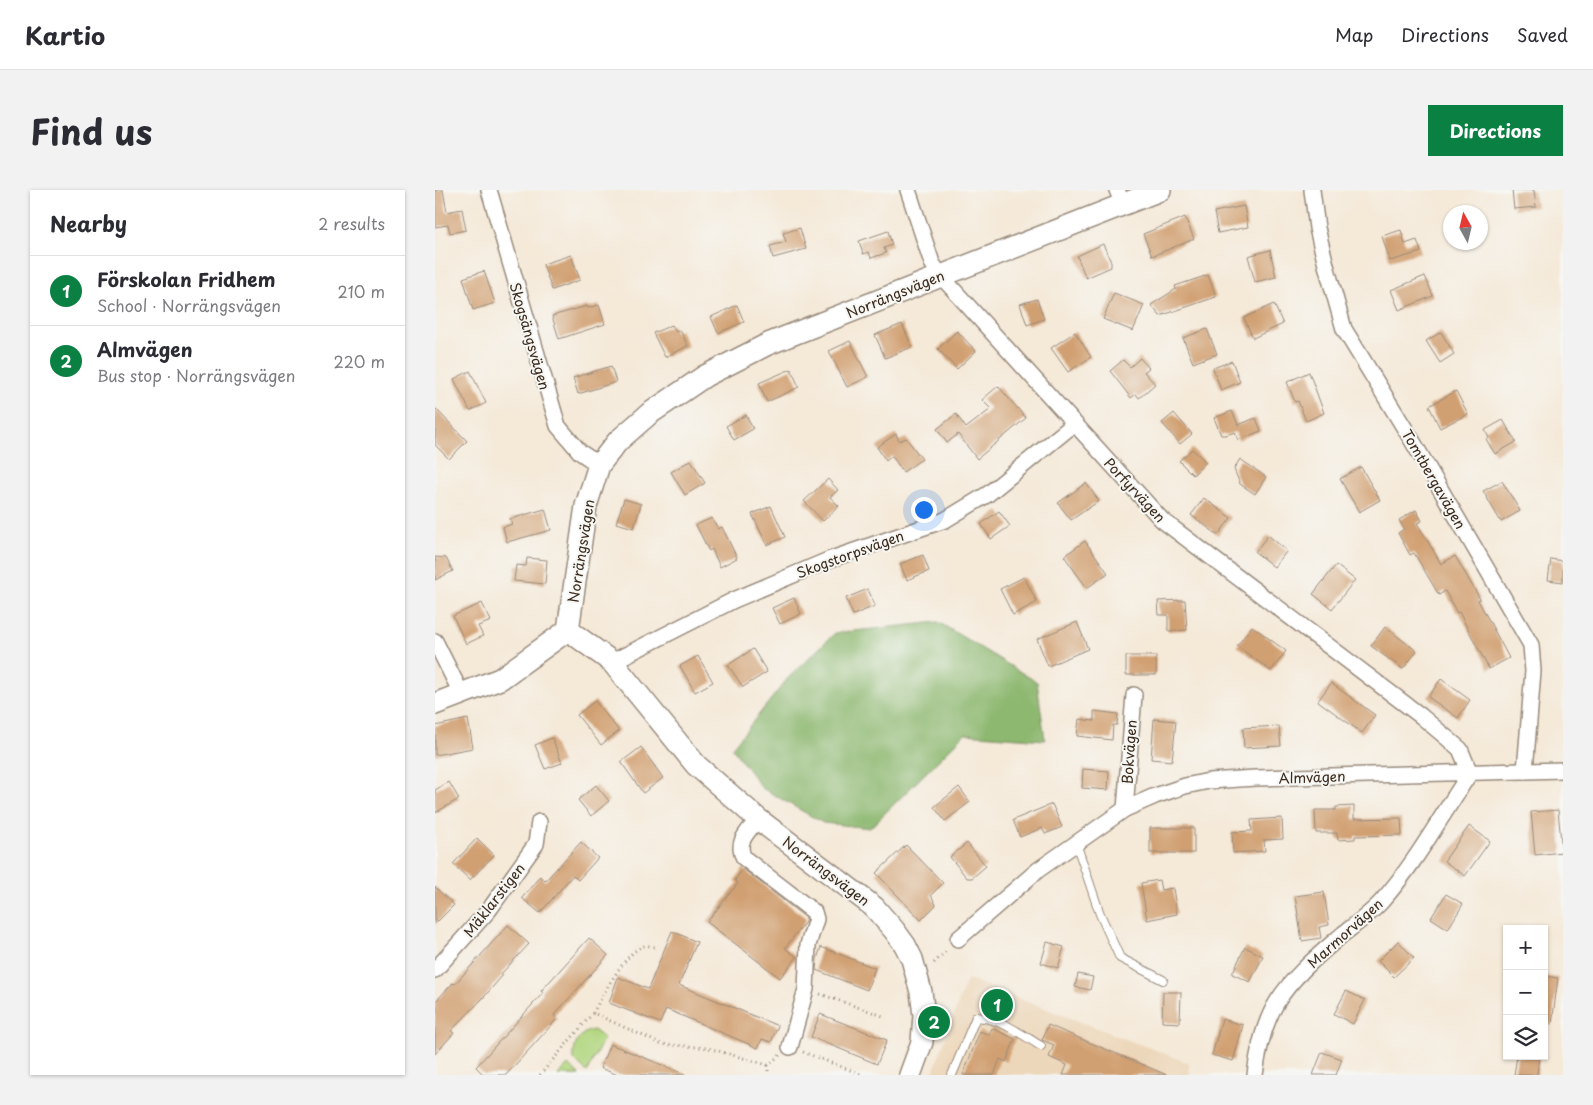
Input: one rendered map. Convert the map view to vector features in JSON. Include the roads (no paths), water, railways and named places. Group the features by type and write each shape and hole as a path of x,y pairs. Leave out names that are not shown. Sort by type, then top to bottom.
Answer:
{"street":[{"name":"Skogsängsvägen","path":"489,190 551,409 558,426 567,438 581,452 599,465"},
{"name":"Porfyrvägen","path":"908,190 933,263 941,276 1163,520 1460,748 1469,773"},
{"name":"Norrängsvägen","path":"910,1075 922,1042 924,1015 918,976 905,945 895,930 874,907 758,819 696,765 612,662 568,630 586,506 599,465 618,441 632,427 705,376 768,344 941,276 1120,197 1160,190"},
{"name":"Tomtbergavägen","path":"1312,190 1317,228 1325,265 1344,328 1418,450 1531,644 1533,671 1525,771"},
{"name":"Skogstorpsvägen","path":"612,662 743,596 831,559 945,520 988,494 1074,424"},
{"path":"435,704 500,679 568,630"},
{"path":"435,641 462,695"},
{"name":"Bokvägen","path":"1125,810 1134,695"},
{"name":"Almvägen","path":"958,939 1038,870 1076,843 1125,810 1163,793 1185,786 1255,778 1563,770"},
{"name":"Marmorvägen","path":"1255,1075 1265,1030 1277,1002 1314,960 1380,903 1407,868 1469,773"},
{"path":"758,819 743,838 740,846 744,858 814,912 816,916 808,945 806,989 790,1047"},
{"name":"Mäklarstigen","path":"435,970 489,910 536,844 539,822"}],"lane":[{"path":"1076,843 1100,914 1120,958 1163,980"},
{"path":"952,1075 976,1017 985,1017 1006,1025 1041,1046"}],"place":[{"name":"Förskolan Fridhem","path":"997,1005"},
{"name":"Almvägen","path":"934,1022"}]}
